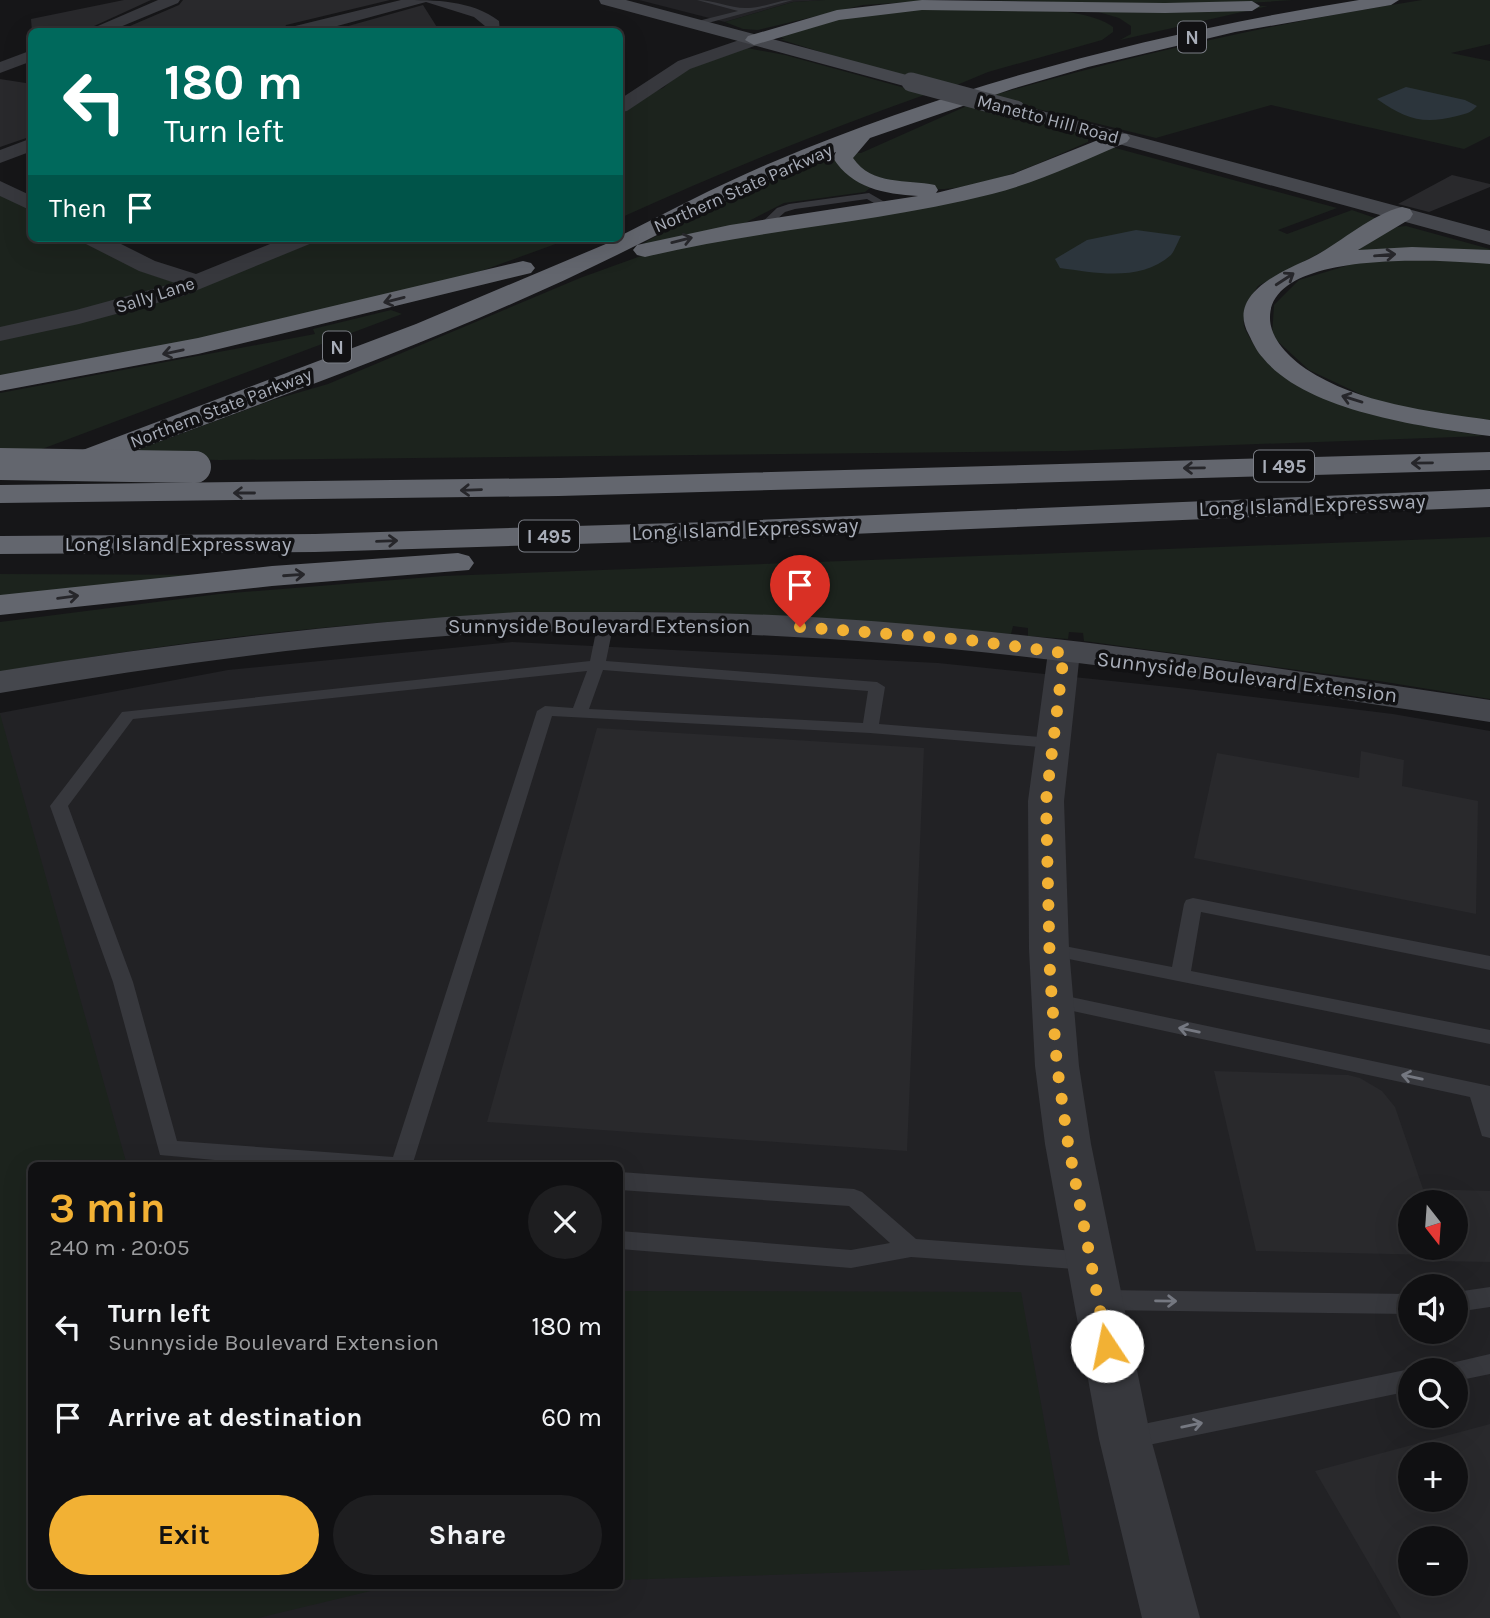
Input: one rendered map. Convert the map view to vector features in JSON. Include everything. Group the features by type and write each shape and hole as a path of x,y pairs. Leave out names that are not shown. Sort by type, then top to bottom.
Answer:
{"highway":[{"path":"754,40 837,15 889,7 945,4 1199,8 1317,0"},
{"name":"Northern State Parkway","path":"623,226 784,152 870,119 1064,58 1156,36 1341,0"},
{"name":"Northern State Parkway","path":"623,236 782,166 996,87 1097,59 1260,22 1391,0"},
{"path":"1038,5 1085,11 1108,18 1115,32 1064,58"},
{"path":"861,137 846,152 843,158 846,165 890,197"},
{"path":"0,383 161,354 685,239 764,225 890,197 999,186 1116,137"},
{"path":"1402,214 1317,264 1293,273 1268,290 1260,303 1256,319 1261,337 1274,355 1298,375 1333,394 1409,417 1490,428"},
{"path":"1317,264 1488,241"},
{"name":"Northern State Parkway","path":"0,467 140,421 539,273 590,242"},
{"name":"Northern State Parkway","path":"0,493 404,339 609,242"},
{"name":"Long Island Expressway","path":"0,493 420,492 1078,470 1490,461"},
{"path":"0,467 1078,470"},
{"name":"Long Island Expressway","path":"0,545 329,542 709,531 1490,498"},
{"path":"0,605 272,576 1098,514"}],"main road":[{"name":"Manetto Hill Road","path":"607,0 1402,214 1488,241"},
{"name":"Sunnyside Boulevard Extension","path":"0,682 133,660 341,636 519,622 606,622 827,628 968,640 1244,674 1490,711"}],"street":[{"path":"102,28 172,0"},
{"path":"309,28 420,0"},
{"path":"433,0 480,14 493,25 493,28"},
{"path":"623,105 684,65 754,40"},
{"path":"0,68 28,57"},
{"path":"0,157 28,146"},
{"path":"0,187 28,203"},
{"path":"100,242 147,266 197,282"},
{"name":"Sally Lane","path":"0,334 130,304 197,282 294,242"},
{"path":"1064,653 1046,801 1052,1000 1068,1143 1093,1280 1125,1439 1171,1618"}],"lane":[{"path":"701,0 747,11"},
{"path":"697,24 789,0"},
{"path":"869,196 890,197"},
{"path":"764,225 781,210 793,206 869,196 890,197"},
{"path":"579,713 597,665 606,622"},
{"path":"168,1149 123,982 59,806 128,715 597,665 877,687 870,728"},
{"path":"401,1162 545,711 870,728 1052,743"},
{"path":"1180,975 1193,904 1490,963"},
{"path":"1049,949 1490,1037"},
{"path":"1052,1000 1484,1093 1490,1130"},
{"path":"168,1149 214,1162"},
{"path":"168,1149 345,1162"},
{"path":"623,1181 854,1198 911,1248"},
{"path":"623,1240 851,1259 911,1248 1093,1280 1398,1303"},
{"path":"1468,1300 1490,1297"},
{"path":"1468,1369 1490,1364"},
{"path":"1125,1439 1398,1382"}],"shaded area":[{"path":"639,0 825,0 793,2 725,22"},
{"path":"941,0 863,5 758,30 743,29 725,22 793,2"},
{"path":"978,0 1293,0 1202,6"},
{"path":"1422,0 1490,0 1490,44 1451,53 1490,61 1490,136 1464,149 1271,105 1156,138 988,97 1095,67 1204,41"},
{"path":"1268,6 1120,40 1131,34 1131,26 1119,18 1088,9"},
{"path":"922,8 1022,8 1075,13 1113,27 1113,32 1102,40 988,72 952,87 853,62 779,39 847,17"},
{"path":"747,48 785,55 927,94 772,153 623,217 623,105 663,88 683,71"},
{"path":"1406,87 1465,100 1477,106 1463,115 1424,120 1406,116 1377,99"},
{"path":"969,105 1082,133 1088,137 1088,142 998,178 951,188 927,189 891,183 857,169 851,159 855,153 861,153"},
{"path":"1112,147 1337,208 1278,230 1287,234 1352,210 1375,218 1376,221 1372,225 1258,286 1246,310 1246,331 1268,363 1293,382 1322,397 1390,418 1484,436 1066,451 219,460 118,457 273,400 328,384 580,278 638,257 704,239 898,211"},
{"path":"834,155 874,185 865,192 784,203 743,224 632,250 706,210"},
{"path":"0,188 28,204 28,242 99,242 183,279 288,242 561,242 443,285 433,282 380,300 273,328 165,350 0,376"},
{"path":"1406,226 1490,249 1490,254 1363,251 1356,248 1397,227"},
{"path":"1136,230 1181,236 1171,255 1159,264 1132,272 1118,274 1060,268 1055,259 1087,240"},
{"path":"1429,257 1490,260 1490,420 1449,416 1377,402 1309,370 1272,336 1274,305 1299,280 1359,262"},
{"path":"391,310 402,314 26,455 0,454 0,393 315,334 313,329"},
{"path":"1490,537 1490,699 1379,681 1084,641 1083,633 1069,632 1068,639 1028,636 1028,628 1013,626 1011,634 811,618 660,612 456,617 380,623 228,638 0,672 0,622 219,594 443,576"},
{"path":"0,574 230,575 0,599"},
{"path":"512,642 938,663 1393,714 1490,731 1490,1618 159,1618 153,1589 623,1589 623,1162 59,1162 0,891 0,713 228,670"},
{"path":"0,714 126,1162 28,1162 28,1589 379,1589 258,1618 0,1618"},
{"path":"623,1291 1021,1292 1070,1565 623,1580"}],"building":[{"path":"124,0 151,0 90,28 32,28 31,19"},
{"path":"183,0 390,0 286,25 285,28 125,28 179,5"},
{"path":"423,5 437,28 341,28"},
{"path":"0,79 28,83 28,137 0,147"},
{"path":"1452,175 1490,184 1490,187 1429,212 1398,204"},
{"path":"597,728 924,748 907,1151 487,1122"},
{"path":"1361,751 1404,760 1402,786 1478,801 1476,914 1194,858 1217,753 1359,778"},
{"path":"1214,1071 1348,1075 1360,1078 1382,1091 1395,1107 1423,1189 1456,1190 1398,1190 1398,1254 1256,1251"},
{"path":"1468,1190 1490,1191 1490,1262 1437,1261 1468,1260"},
{"path":"1490,1424 1490,1618 1401,1618 1315,1471 1398,1449 1398,1512 1468,1512 1468,1442 1423,1442"}],"route":[{"path":"800,627 968,640 1064,653 1046,801 1050,974 1057,1066 1068,1143 1107,1346"}]}
